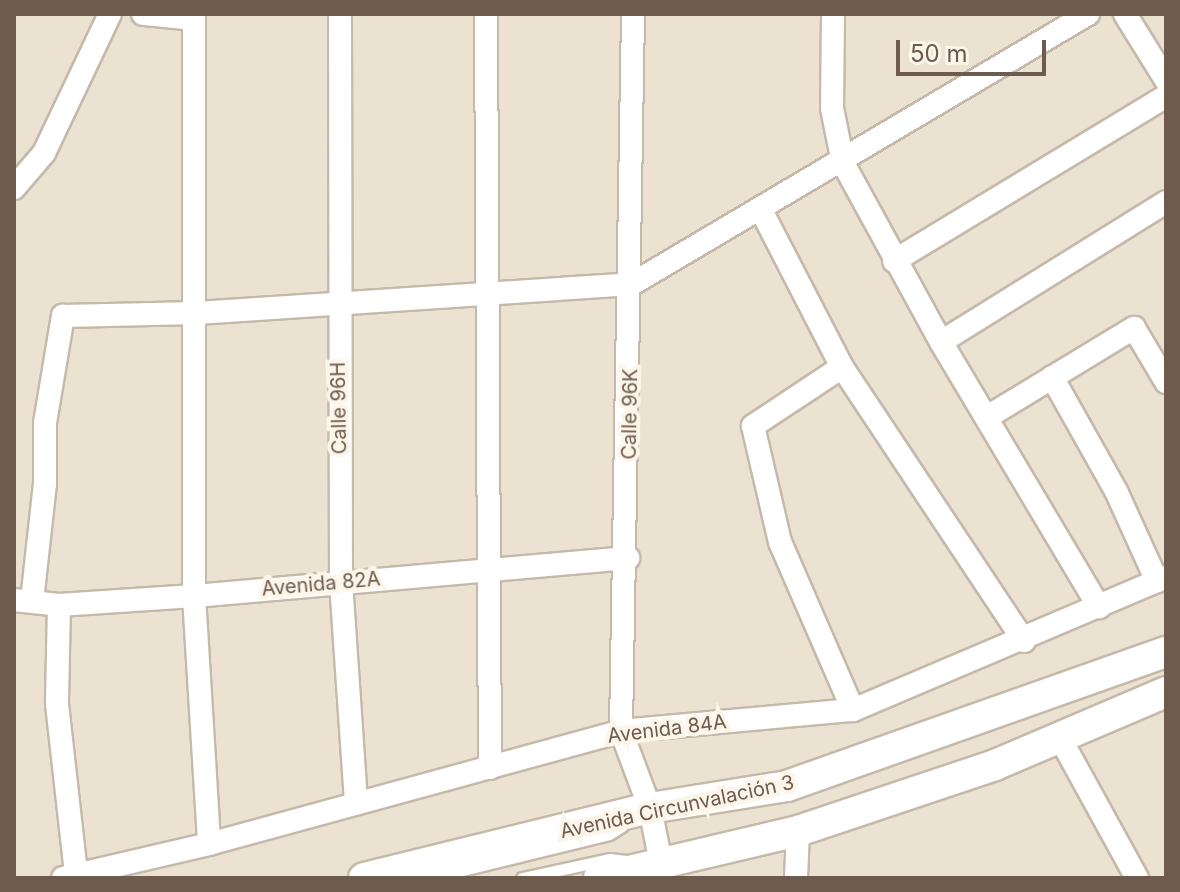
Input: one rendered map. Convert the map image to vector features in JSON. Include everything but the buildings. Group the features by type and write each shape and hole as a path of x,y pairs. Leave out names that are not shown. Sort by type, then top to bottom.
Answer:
{"main road":[{"name":"Avenida Circunvalación 3","path":"364,878 650,808 787,786 1166,652"},
{"path":"599,878 664,871 798,831 995,765 1166,692"}],"street":[{"path":"14,188 44,153 110,14"},
{"path":"143,14 194,16 197,313 194,596 209,844"},
{"name":"Calle 96H","path":"340,14 338,304 341,582 356,802"},
{"path":"486,14 490,768"},
{"name":"Calle 96K","path":"633,14 628,558 621,731 650,808 664,871"},
{"path":"833,14 832,108 843,163 894,261 989,416 1099,607"},
{"path":"23,601 45,484 45,423 63,316 197,313 632,284 762,212 1088,14"},
{"path":"1125,14 1166,80"},
{"path":"894,261 1166,96"},
{"path":"941,342 1166,202"},
{"path":"762,212 842,367 1024,641"},
{"path":"989,416 1134,328 1166,382"},
{"path":"842,367 753,426 780,542 853,710"},
{"path":"1052,377 1161,579"},
{"name":"Avenida 82A","path":"23,601 59,605 194,596 628,558"},
{"name":"Avenida 84A","path":"69,876 209,844 621,731 853,710 1024,641 1161,579"},
{"path":"59,605 57,704 69,876"},
{"path":"1060,738 1137,878"},
{"path":"796,878 798,831"}],"lane":[{"path":"430,878 609,834 650,808"},
{"path":"522,878 609,859 664,871"}],"shaded area":[{"path":"14,14 1166,14 1166,878 14,878"}]}
